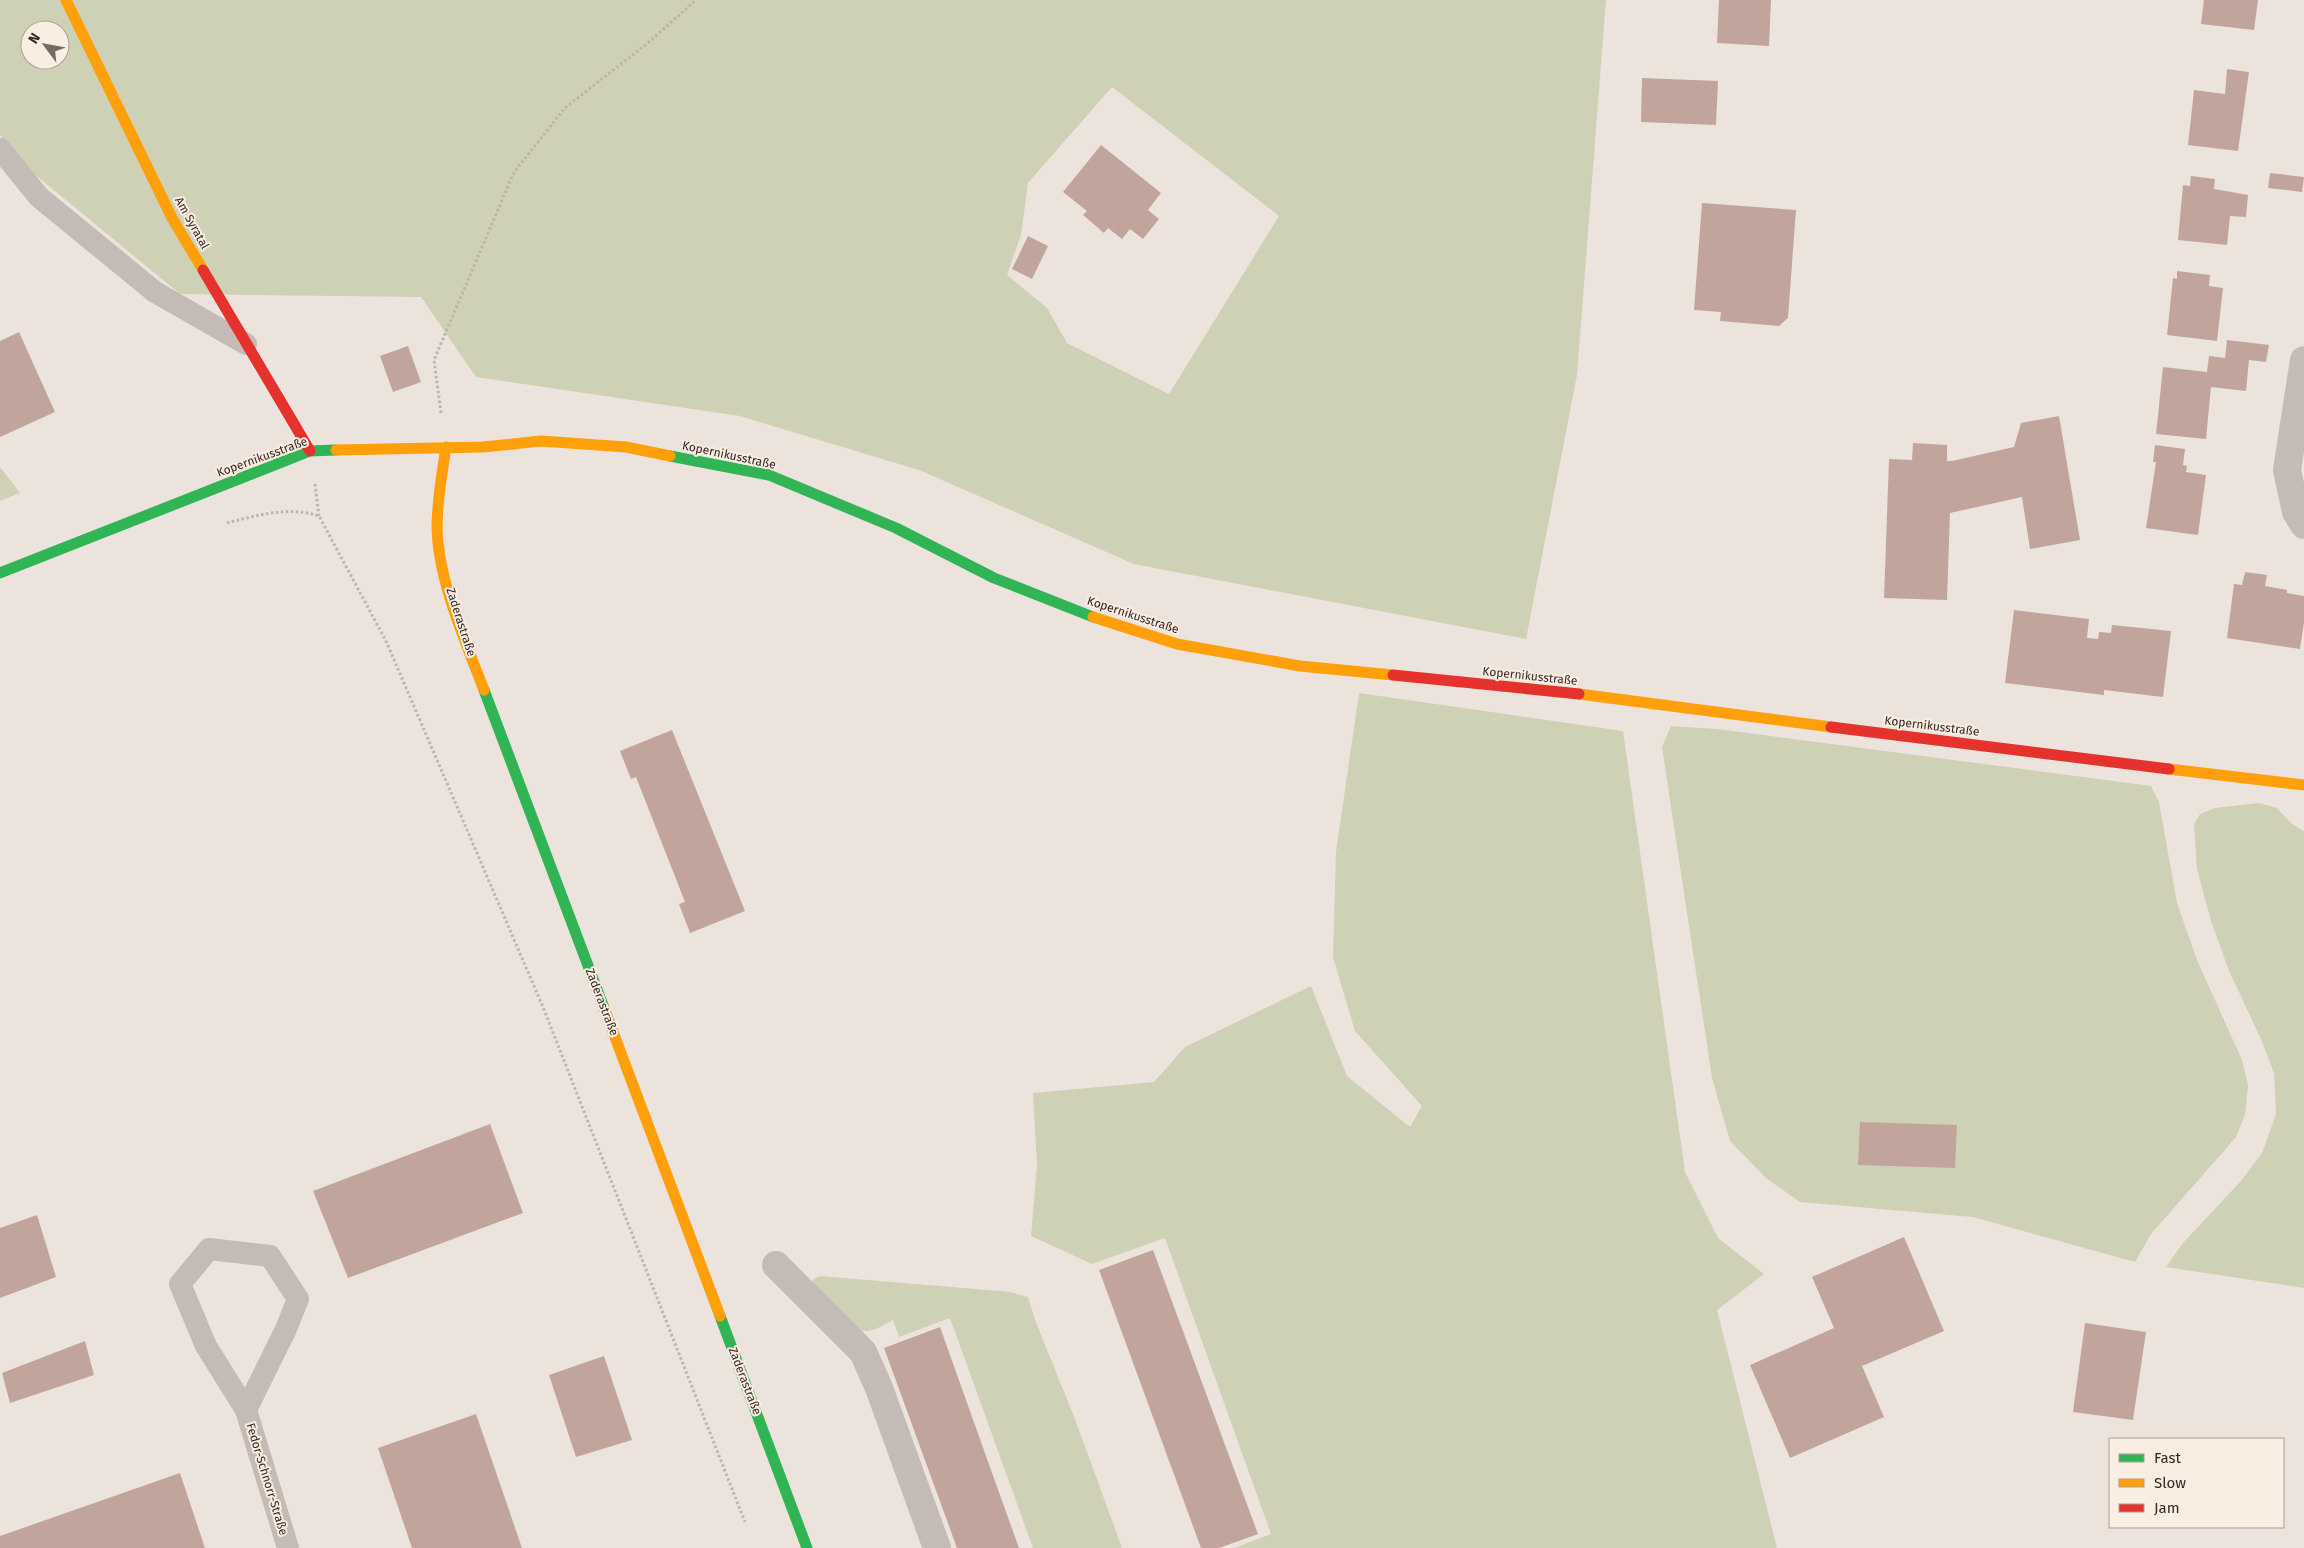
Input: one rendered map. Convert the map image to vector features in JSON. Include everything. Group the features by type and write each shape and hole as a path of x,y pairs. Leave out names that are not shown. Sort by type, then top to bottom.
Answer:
{"street":[{"name":"Am Syratal","path":"66,0 172,218 310,451"},
{"path":"2304,360 2287,470 2296,512 2304,525"},
{"name":"Kopernikusstraße","path":"0,573 310,451 483,447 541,441 626,447 769,475 896,528 994,578 1082,614 1177,644 1300,666 1633,700 1831,728 2304,784"},
{"name":"Zaderastraße","path":"446,447 437,528 442,561 462,632 801,1546"},
{"path":"776,1265 863,1352 879,1388 937,1548"}],"lane":[{"path":"0,149 39,197 155,292 246,344"},
{"name":"Fedor-Schnorr-Straße","path":"246,1410 286,1329 298,1299 270,1256 209,1249 180,1284 206,1346 246,1410 288,1548"}],"path":[{"path":"446,447 434,360 514,172 565,108 649,42 696,0"},
{"path":"225,523 270,512 304,511 319,516 386,641 543,1006 745,1522"}],"green space":[{"path":"0,0 1606,0 1577,375 1526,639 1134,564 919,470 740,416 476,377 421,297 180,294 21,163 0,135","holes":["1112,87 1279,216 1169,394 1067,343 1047,308 1007,275 1021,235 1028,183"]},
{"path":"0,467 20,493 0,501"},
{"path":"1359,693 1623,731 1685,1172 1718,1238 1764,1274 1717,1310 1777,1548 1234,1548 1271,1534 1165,1238 1092,1264 1031,1236 1037,1165 1033,1093 1154,1082 1185,1047 1311,986 1347,1076 1410,1127 1422,1106 1355,1031 1333,957 1336,852"},
{"path":"1671,726 1718,729 2151,786 2159,802 2177,903 2197,960 2242,1060 2248,1085 2245,1115 2236,1137 2151,1234 2135,1262 1973,1217 1800,1202 1766,1178 1730,1141 1712,1078 1662,747"},
{"path":"2259,803 2277,808 2292,824 2304,831 2304,1288 2166,1267 2183,1243 2240,1182 2262,1153 2276,1114 2274,1073 2261,1039 2229,971 2211,921 2197,869 2194,824 2200,814 2215,808"},
{"path":"820,1276 1011,1292 1028,1297 1035,1320 1075,1419 1122,1548 1033,1548 950,1318 899,1337 893,1320 881,1327 867,1331 859,1330 851,1326 836,1313 813,1283 813,1279"}],"building":[{"path":"1719,0 1771,0 1769,46 1717,43"},
{"path":"2204,0 2258,0 2254,30 2201,24"},
{"path":"2227,69 2249,72 2238,151 2188,145 2194,90 2225,94"},
{"path":"1642,78 1718,81 1716,125 1641,122"},
{"path":"1101,145 1161,193 1148,210 1159,219 1143,239 1130,229 1122,239 1108,228 1104,233 1083,215 1087,211 1063,192"},
{"path":"2270,173 2304,177 2302,192 2268,188"},
{"path":"2191,176 2215,179 2214,189 2248,195 2246,217 2230,216 2227,245 2178,240 2183,185 2190,186"},
{"path":"1702,203 1796,210 1788,318 1779,326 1720,321 1721,312 1694,310"},
{"path":"1028,236 1048,246 1032,279 1012,269"},
{"path":"2177,271 2210,275 2209,286 2223,288 2217,341 2167,335 2173,278 2177,279"},
{"path":"19,332 55,412 0,437 0,341"},
{"path":"2227,340 2269,345 2266,362 2249,360 2246,391 2211,387 2206,439 2156,434 2163,367 2207,372 2209,356 2225,358"},
{"path":"408,346 421,382 393,392 380,356"},
{"path":"2059,416 2080,540 2030,549 2022,497 1950,513 1947,600 1884,598 1889,459 1912,460 1913,443 1947,445 1947,461 2014,447 2021,423"},
{"path":"2155,445 2185,449 2183,465 2187,466 2186,472 2206,475 2198,535 2146,528 2156,462 2153,462"},
{"path":"2245,572 2267,575 2265,586 2287,590 2287,593 2304,596 2304,622 2300,649 2227,638 2234,584 2242,585"},
{"path":"2014,610 2089,619 2087,638 2098,639 2099,632 2111,633 2112,625 2171,631 2163,697 2104,690 2104,695 2005,683"},
{"path":"672,730 745,911 690,933 679,904 685,902 636,777 631,779 620,751"},
{"path":"1860,1122 1957,1125 1955,1168 1858,1165"},
{"path":"490,1124 523,1213 348,1278 313,1191"},
{"path":"37,1215 56,1277 0,1298 0,1228"},
{"path":"1904,1237 1944,1331 1862,1366 1884,1417 1790,1458 1750,1365 1834,1328 1812,1277"},
{"path":"1153,1250 1258,1534 1219,1548 1201,1548 1099,1270"},
{"path":"2085,1323 2146,1332 2133,1420 2073,1412"},
{"path":"940,1327 1019,1548 957,1548 884,1348"},
{"path":"85,1341 94,1375 10,1403 2,1373"},
{"path":"604,1356 632,1440 576,1457 549,1375"},
{"path":"476,1414 522,1548 412,1548 378,1448"},
{"path":"180,1473 205,1548 0,1548 0,1536"}],"traffic: fast":[{"path":"0,573 310,451 336,450"},
{"path":"670,456 769,475 896,528 994,578 1093,617"},
{"path":"484,690 604,1008"},
{"path":"720,1316 807,1548"}],"traffic: slow":[{"path":"66,0 172,218 203,270"},
{"path":"336,450 483,447 541,441 626,447 670,456"},
{"path":"446,447 437,527 442,568 461,631 484,690"},
{"path":"1093,617 1177,644 1300,666 1393,675"},
{"path":"1579,694 1831,727"},
{"path":"2169,769 2304,785"},
{"path":"604,1008 720,1316"}],"traffic: jam":[{"path":"203,270 310,451"},
{"path":"1393,675 1579,694"},
{"path":"1831,727 2169,769"}]}
